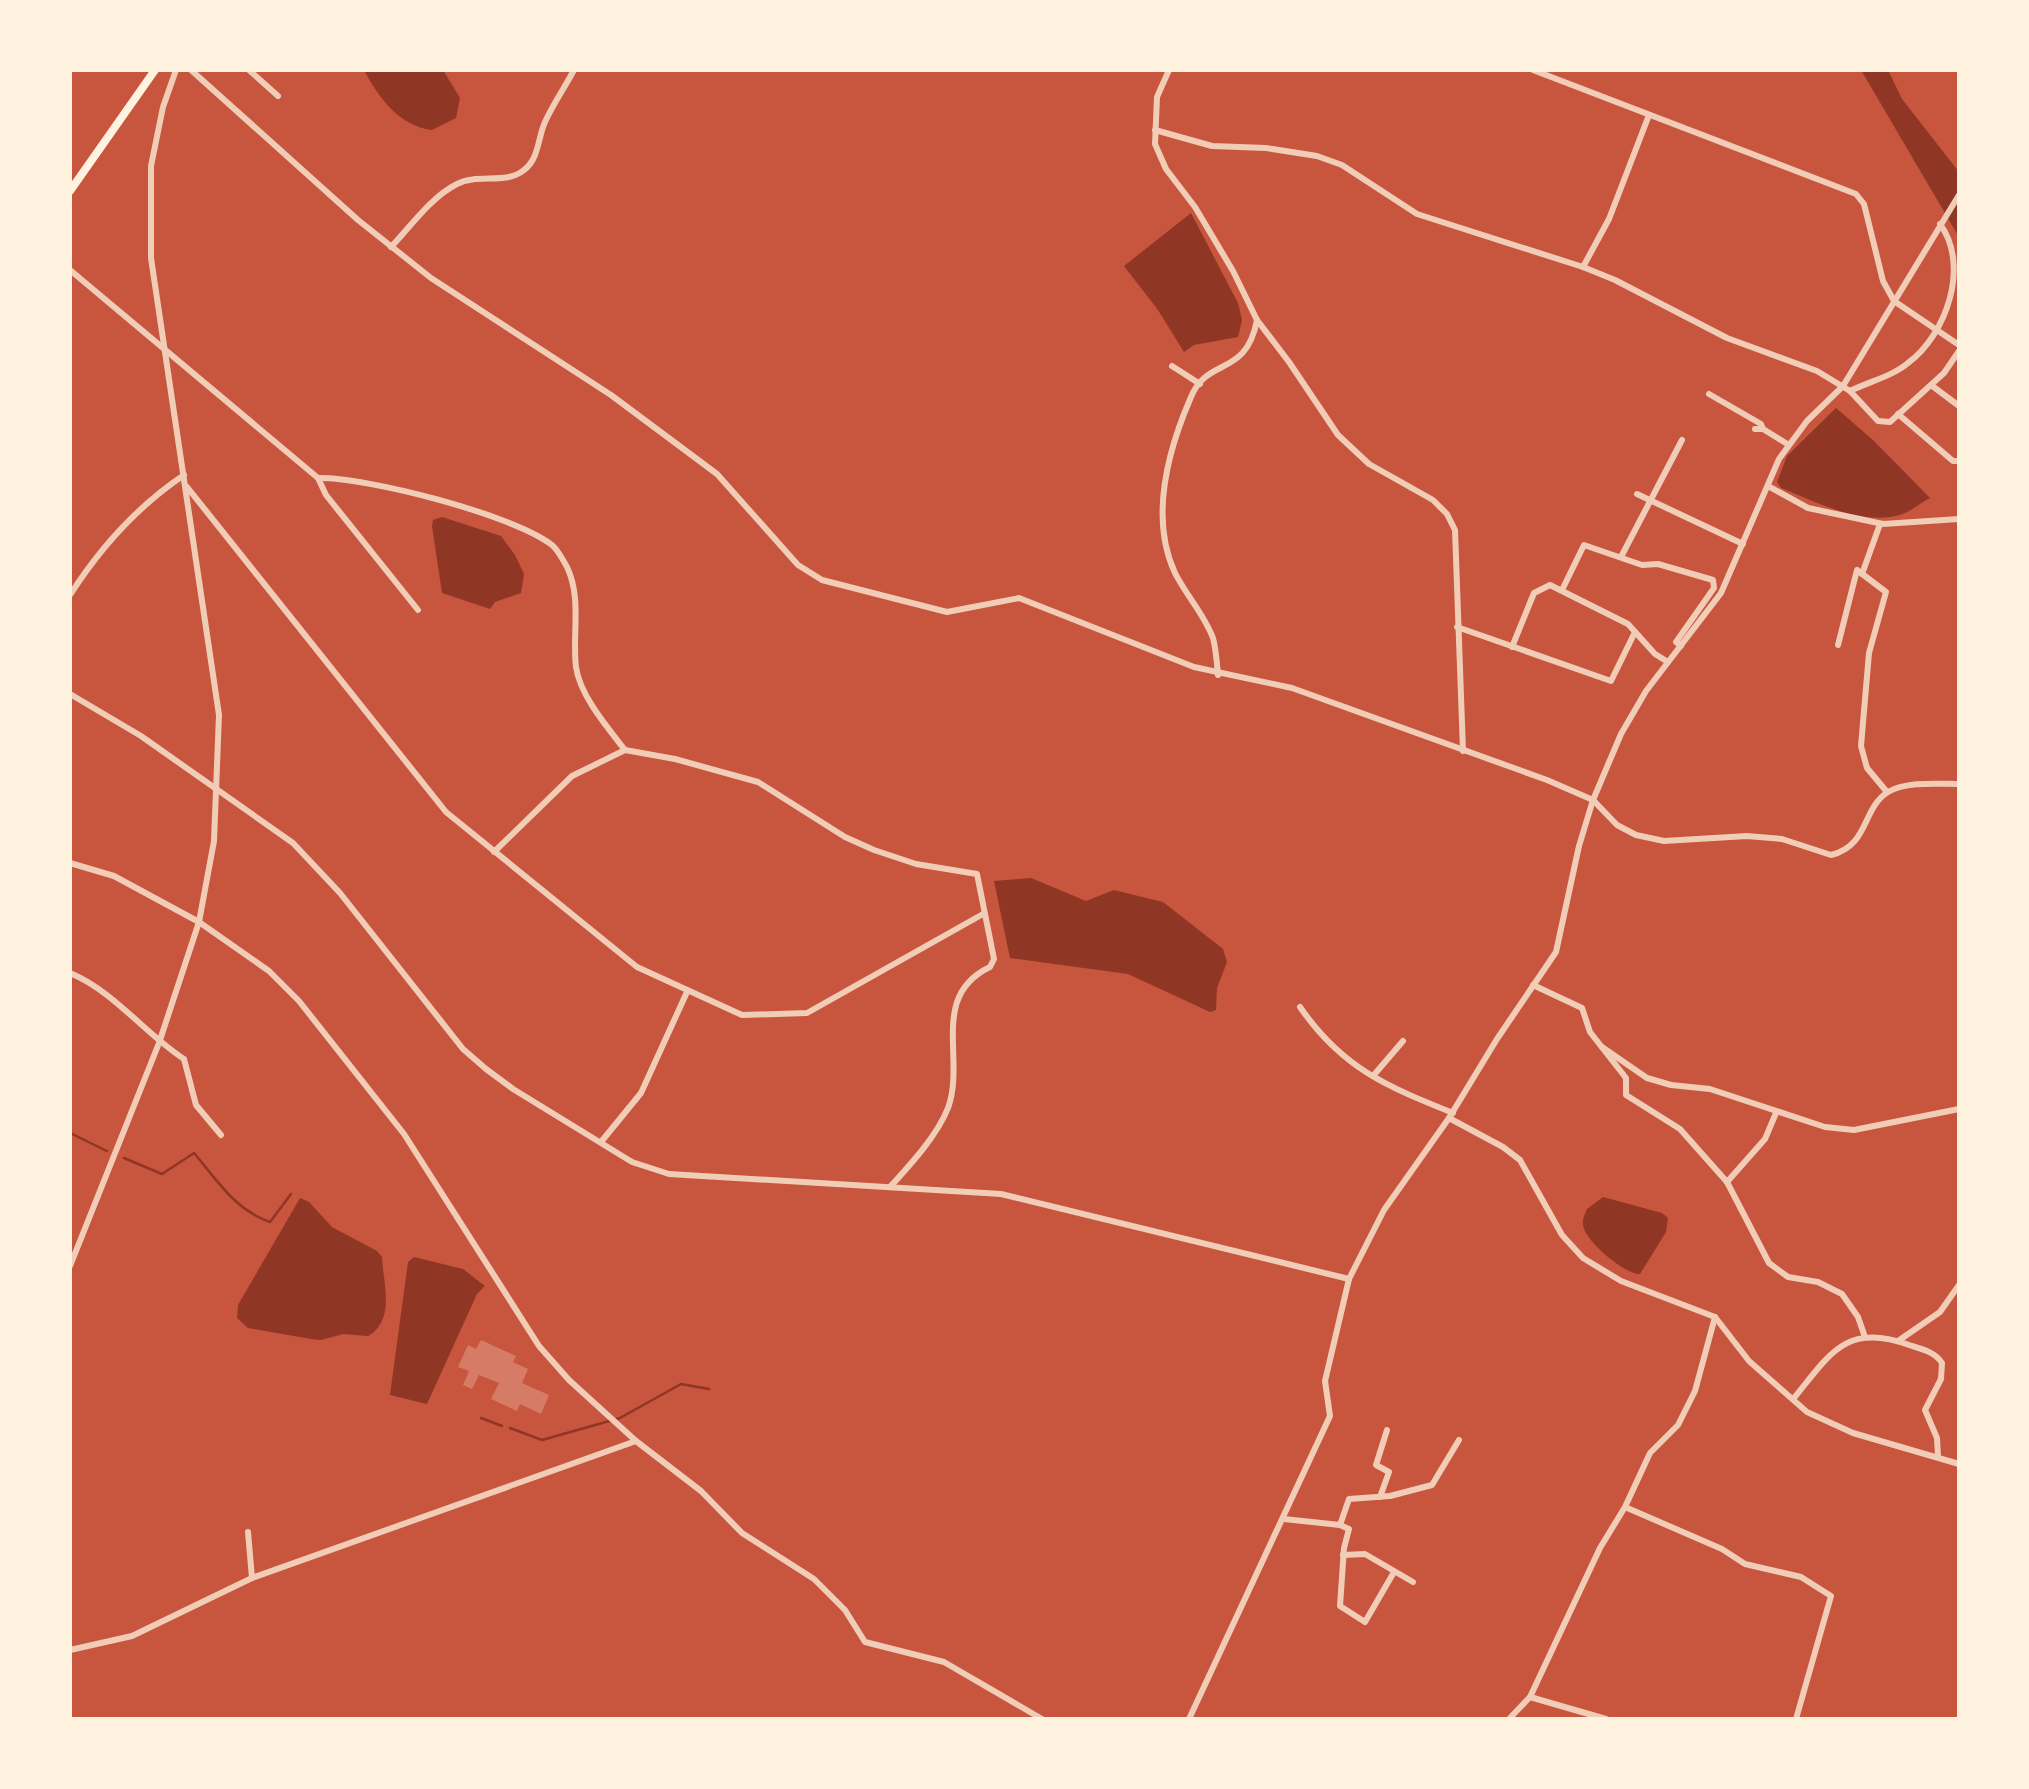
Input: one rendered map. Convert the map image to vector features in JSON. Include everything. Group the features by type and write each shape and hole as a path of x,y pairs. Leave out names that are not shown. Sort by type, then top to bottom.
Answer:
{"main road":[{"path":"70,191 155,70"}],"street":[{"path":"70,1266 159,1043 199,922 214,841 219,715 186,485 162,348 151,258 151,166 163,107 176,70"},
{"path":"191,70 391,247 431,278 667,435 717,474 798,565 822,580 947,612 1018,598 1218,675 1292,688 1463,751 1593,800 1618,825 1636,835 1664,841 1747,836 1782,839 1831,855 1852,845 1887,792 1898,788 1959,784"},
{"path":"249,70 278,96"},
{"path":"391,247 436,199 457,183 478,177 512,177 524,170 533,160 545,122 574,70"},
{"path":"1169,70 1157,97 1155,144 1166,169 1195,206 1257,320 1338,435 1367,463 1433,500 1447,514 1455,530 1463,751"},
{"path":"1533,70 1856,194 1864,204 1883,281 1894,301 1959,345"},
{"path":"1555,78 1558,70"},
{"path":"1583,267 1609,219 1649,115"},
{"path":"1155,130 1212,146 1266,148 1317,156 1352,171 1417,214 1583,267 1727,338 1807,366 1850,391 1878,421 1890,422 1944,373 1959,351"},
{"path":"1188,1719 1330,1416 1325,1381 1349,1279 1384,1210 1451,1115 1556,952 1579,846 1593,800 1621,734 1646,691 1721,593 1779,459 1807,421 1843,386 1959,195"},
{"path":"1850,391 1908,364 1938,331 1947,309 1953,267 1951,239 1942,221"},
{"path":"70,270 318,478 326,495 418,610"},
{"path":"1218,675 1213,639 1175,573 1164,543 1163,517 1169,456 1193,391 1209,375 1245,354 1253,341 1257,320"},
{"path":"1172,366 1200,384"},
{"path":"1931,385 1959,406"},
{"path":"1709,394 1761,424 1763,429"},
{"path":"1898,414 1953,461 1959,461"},
{"path":"1755,429 1763,429 1789,445"},
{"path":"1621,557 1682,440"},
{"path":"70,595 126,523 151,498 184,475"},
{"path":"318,478 356,479 419,496 532,532 555,547 568,569 573,591 576,669 589,697 625,750"},
{"path":"186,485 446,812 637,967 742,1015 807,1013 983,914"},
{"path":"1768,486 1808,508 1880,524 1959,519"},
{"path":"1637,494 1742,544"},
{"path":"1862,574 1880,524"},
{"path":"1562,590 1584,545 1642,565 1658,564 1713,580 1714,588 1676,642 1681,646"},
{"path":"1838,645 1857,570 1886,592 1869,653 1861,747 1867,768 1887,792"},
{"path":"1512,647 1534,593 1550,585 1628,624 1655,654 1668,662"},
{"path":"1457,627 1611,681 1635,632"},
{"path":"70,694 141,736 293,843 340,893 463,1049 513,1089 632,1161 669,1174 1001,1194 1349,1279"},
{"path":"494,852 572,776 625,750 696,764 758,782 845,837 874,850 916,864 977,874 993,959 990,967 976,974 965,986 955,1010 952,1087 947,1109 890,1187"},
{"path":"70,863 114,876 199,922 269,971 299,1001 404,1134 539,1346 569,1380 636,1441 701,1491 742,1533 814,1579 845,1611 865,1642 944,1662 1042,1719"},
{"path":"70,973 112,998 159,1043 184,1059 196,1105 220,1135"},
{"path":"1533,985 1582,1008 1590,1032 1626,1078 1626,1095 1680,1129 1727,1182 1769,1263 1788,1277 1818,1282 1842,1294 1858,1317 1865,1337"},
{"path":"601,1142 641,1093 687,992"},
{"path":"1300,1007 1335,1051 1373,1076 1451,1115 1520,1160 1562,1235 1583,1258 1621,1281 1715,1317 1749,1361 1807,1412 1853,1433 1959,1464"},
{"path":"1373,1076 1403,1041"},
{"path":"1601,1046 1647,1078 1671,1085 1710,1089 1825,1127 1853,1130 1959,1109"},
{"path":"1727,1182 1765,1139 1776,1113"},
{"path":"1898,1341 1940,1312 1959,1285"},
{"path":"1509,1719 1530,1697 1600,1548 1625,1507 1650,1452 1678,1425 1695,1391 1715,1317"},
{"path":"1794,1398 1828,1356 1846,1341 1865,1337 1898,1341 1931,1353 1942,1363 1941,1379 1925,1410 1937,1438 1938,1457"},
{"path":"1380,1497 1389,1472 1376,1465 1386,1430"},
{"path":"1340,1525 1349,1499 1380,1497 1432,1485 1459,1440"},
{"path":"70,1650 132,1636 253,1578 636,1441"},
{"path":"1625,1507 1722,1549 1745,1564 1801,1577 1830,1596 1796,1719"},
{"path":"1284,1519 1349,1528 1343,1555 1340,1606 1365,1622 1394,1572"},
{"path":"248,1532 253,1578"},
{"path":"1343,1555 1365,1554 1413,1582"},
{"path":"1530,1697 1606,1719"}],"shaded area":[{"path":"364,70 443,70 460,98 456,118 432,130 409,123 383,100"},
{"path":"1861,70 1888,70 1902,99 1959,172 1959,237"},
{"path":"1191,213 1238,303 1242,320 1238,337 1194,345 1184,352 1158,310 1124,266"},
{"path":"1836,408 1873,440 1930,498 1900,515 1881,518 1837,510 1781,488 1777,482 1787,456"},
{"path":"442,517 501,536 515,555 524,574 521,593 495,602 490,609 442,593 432,526 433,520"},
{"path":"1031,878 1086,901 1114,890 1163,902 1223,949 1227,962 1217,988 1216,1010 1210,1012 1128,974 1010,958 994,881"},
{"path":"1603,1197 1662,1213 1668,1218 1666,1232 1640,1274 1615,1263 1585,1232 1583,1221 1587,1209"},
{"path":"300,1198 309,1202 332,1227 377,1251 382,1257 385,1311 377,1329 368,1336 343,1334 321,1340 311,1339 248,1328 237,1318 238,1305"},
{"path":"414,1257 463,1269 485,1286 477,1294 427,1404 390,1395 408,1262"}],"building":[{"path":"481,1340 516,1356 513,1362 528,1369 522,1383 549,1395 541,1414 520,1404 517,1411 491,1399 499,1383 479,1375 472,1389 463,1385 469,1371 458,1367 468,1345 476,1349"}],"waterway":[{"path":"70,1133 107,1151"},
{"path":"124,1158 162,1174 194,1153 237,1202 270,1222 291,1194"},
{"path":"510,1428 542,1440 620,1418 681,1384 709,1389"},
{"path":"481,1418 502,1426"}]}
